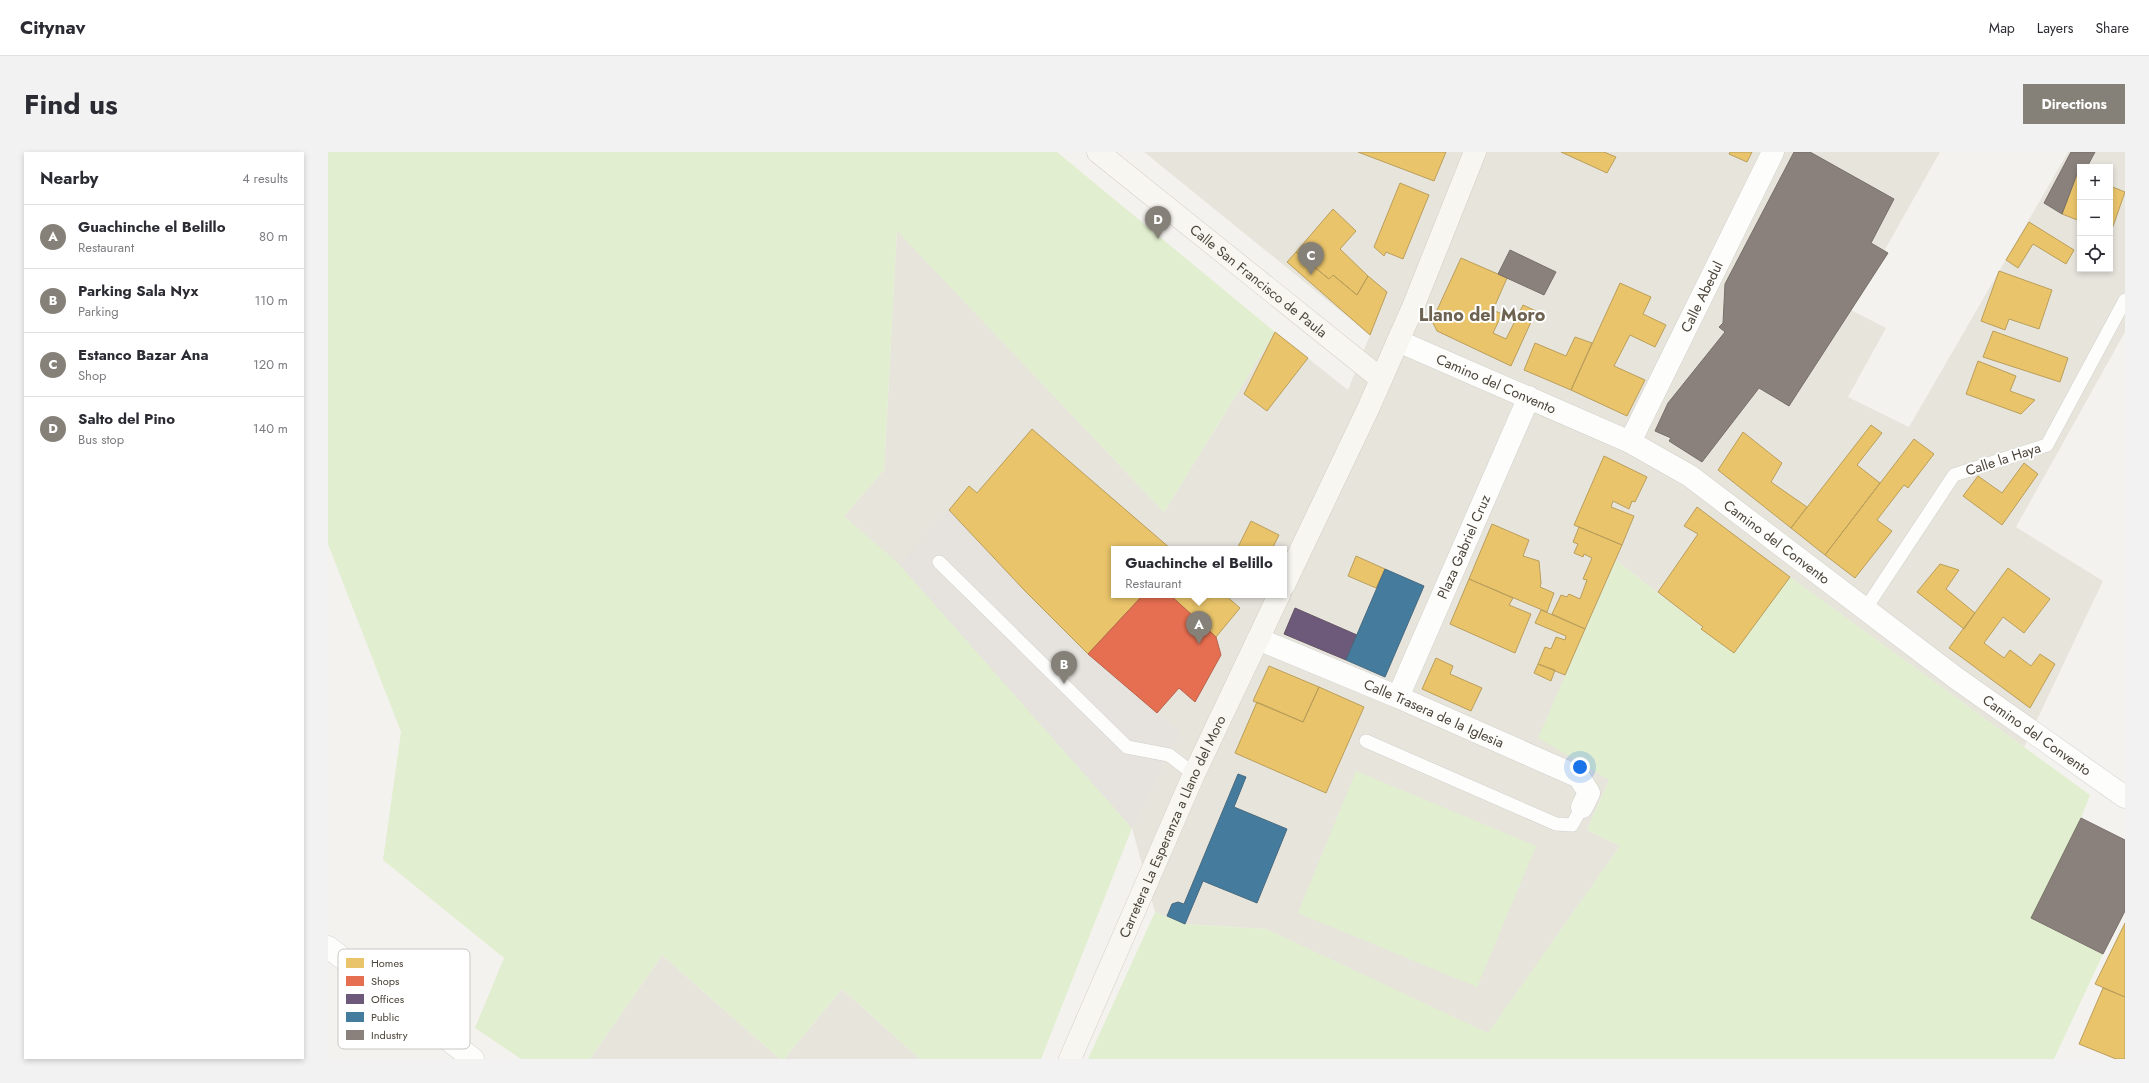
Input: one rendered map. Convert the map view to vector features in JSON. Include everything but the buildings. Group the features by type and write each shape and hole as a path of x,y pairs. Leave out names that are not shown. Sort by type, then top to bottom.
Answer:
{"main road":[{"name":"Calle San Francisco de Paula","path":"1098,152 1381,379"},
{"path":"1287,579 1352,444 1398,341 1475,152"},
{"name":"Carretera La Esperanza a Llano del Moro","path":"1070,1059 1194,774 1278,598"}],"street":[{"name":"Calle Abedul","path":"1630,442 1772,152"},
{"name":"Camino del Convento","path":"1398,341 1630,442 1690,476 1866,608 1956,678 2125,797"},
{"name":"Plaza Gabriel Cruz","path":"1398,697 1529,397"},
{"name":"Calle Trasera de la Iglesia","path":"1258,639 1398,697 1579,777 1589,793 1582,807"},
{"path":"328,947 338,955"},
{"path":"460,1049 473,1059"}],"lane":[{"name":"Calle la Haya","path":"1866,608 1954,476 2046,445 2125,300"},
{"path":"939,562 1127,747 1169,755 1194,774"},
{"path":"1366,741 1556,824 1572,825 1582,807"}],"shaded area":[{"path":"1144,152 1940,152 1851,310 1886,328 1848,397 1909,427 2068,152 2125,152 2125,332 2016,527 2103,581 2024,747 1791,578 1734,653 1616,560 1609,780 1587,830 1620,846 1488,1034 1266,929 1185,924 1155,912 1132,828 844,516 884,470 897,230 1164,512 1275,332 1348,390 1370,335"},
{"path":"949,510 1025,591 1088,654 1180,732 1132,828 899,564"},
{"path":"662,955 780,1059 590,1059"},
{"path":"842,989 920,1059 784,1059"}],"green space":[{"path":"328,152 1057,152 1275,332 1164,512 897,231 884,470 844,516 899,564 1132,828 1041,1059 920,1059 842,989 784,1059 780,1059 662,955 590,1059 521,1059 475,1028 504,958 383,860 401,732 328,544"},
{"path":"1616,560 1734,653 1790,577 2090,795 2081,818 2031,918 2103,954 2054,1059 1088,1059 1155,912 1185,924 1266,929 1488,1033 1620,846 1587,830 1609,780 1538,738"},
{"path":"1356,771 1536,846 1477,987 1298,913"}],"place":[{"name":"Salto del Pino","path":"1158,239"},
{"name":"Estanco Bazar Ana","path":"1311,275"},
{"name":"Guachinche el Belillo","path":"1199,644"},
{"name":"Parking Sala Nyx","path":"1064,684"}],"district":[{"name":"Llano del Moro","path":"1482,315"}]}
